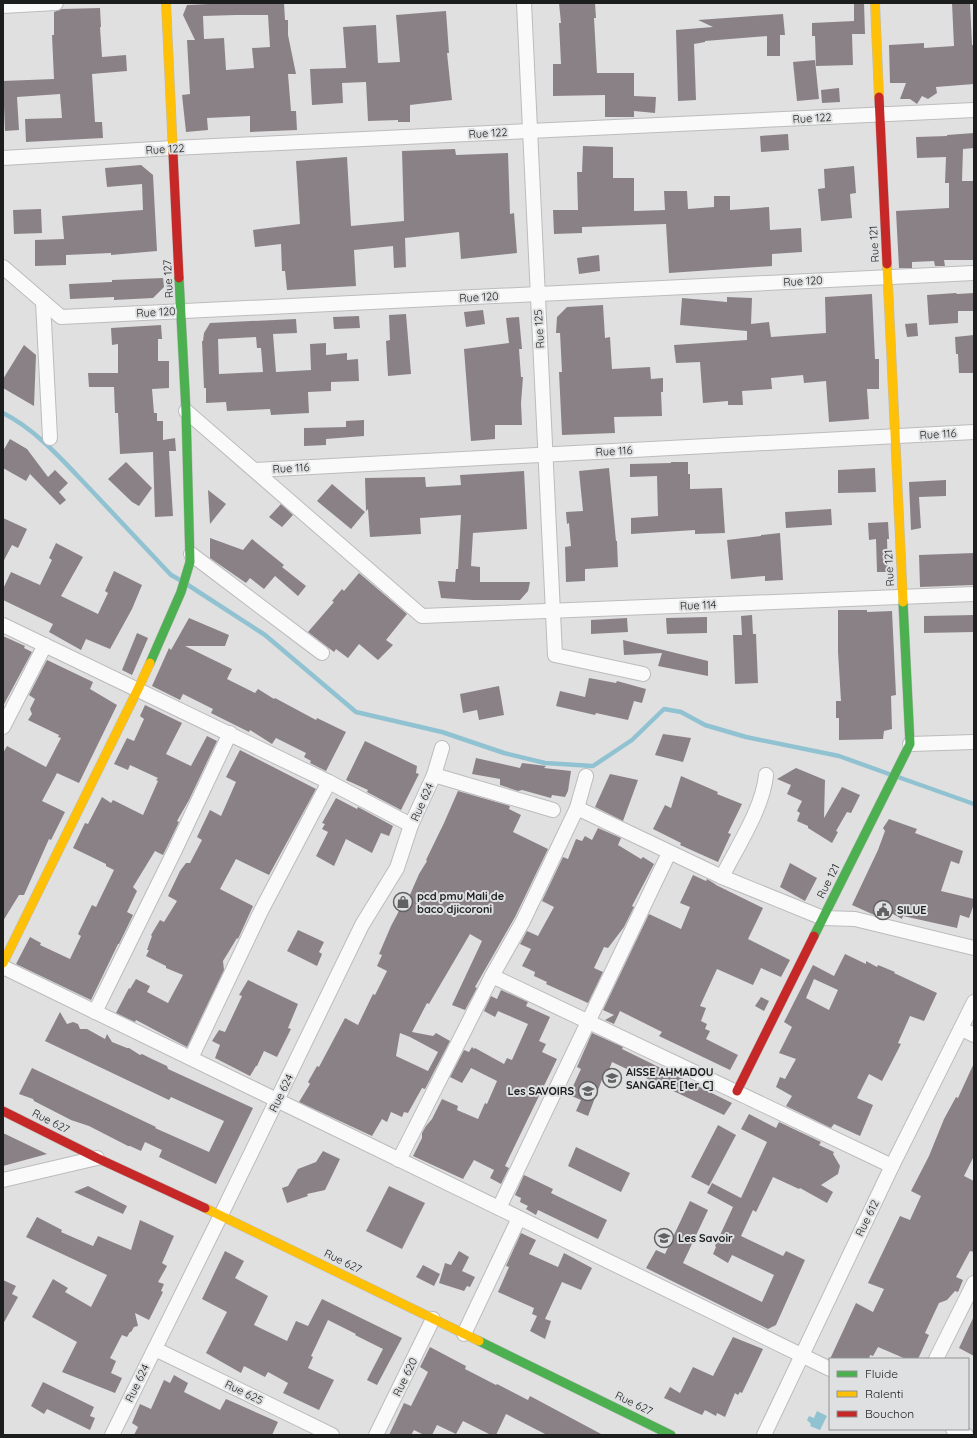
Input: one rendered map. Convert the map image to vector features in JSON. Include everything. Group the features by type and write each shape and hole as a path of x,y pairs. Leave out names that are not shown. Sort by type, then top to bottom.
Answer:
{"street":[{"path":"3,6 56,3"},
{"name":"Rue 127","path":"3,963 138,689 181,592 189,569 191,554 186,411 166,3"},
{"name":"Rue 125","path":"524,3 555,655 643,674"},
{"name":"Rue 121","path":"737,1092 910,744 875,3"},
{"name":"Rue 122","path":"3,158 173,148 974,110"},
{"name":"Rue 120","path":"3,267 61,317 974,273"},
{"path":"43,302 50,438"},
{"path":"186,411 255,470"},
{"name":"Rue 116","path":"255,470 974,432"},
{"name":"Rue 114","path":"255,470 422,616 974,594"},
{"path":"191,554 322,653"},
{"path":"3,625 230,733 411,825"},
{"path":"3,727 45,645"},
{"path":"95,1012 176,850 230,733"},
{"path":"910,744 974,742"},
{"name":"Rue 624","path":"112,1435 362,926 397,868 411,825 434,775 442,748"},
{"path":"434,775 553,810"},
{"path":"722,877 765,789 766,775"},
{"path":"399,1160 492,976 523,921 577,808 586,776"},
{"path":"191,1058 261,911 329,782"},
{"path":"577,808 722,877 823,918 855,919 974,948"},
{"path":"499,1208 669,853"},
{"path":"3,967 829,1368"},
{"path":"492,976 892,1166"},
{"name":"Rue 612","path":"764,1435 892,1166 968,1032 974,1002"},
{"name":"Rue 627","path":"3,1111 97,1158 221,1215 671,1435"},
{"path":"3,1180 97,1158"},
{"path":"464,1334 520,1218"},
{"path":"936,1358 974,1283"},
{"name":"Rue 620","path":"376,1435 433,1319"},
{"name":"Rue 625","path":"155,1349 332,1435"},
{"path":"955,1430 966,1435"}],"water":[{"path":"817,1411 827,1416 820,1430 810,1426 811,1424 807,1420 809,1416 814,1418"}],"building":[{"path":"284,3 285,20 288,20 288,35 296,74 288,74 291,111 296,111 297,130 250,132 250,116 207,118 208,130 186,132 182,95 190,94 187,40 195,40 183,15 187,5","holes":["268,15 270,47 252,48 254,68 226,70 224,38 204,39 203,16"]},
{"path":"559,3 595,3 596,18 594,18 597,73 634,73 634,96 656,97 655,113 634,111 634,117 605,117 605,95 553,96 553,64 561,64 559,23 561,23"},
{"path":"854,3 864,3 865,34 852,34 853,65 816,66 815,36 812,36 812,23 854,21"},
{"path":"952,3 970,3 972,45 974,45 974,84 936,87 937,93 928,99 922,96 917,104 910,99 900,99 906,83 890,83 889,45 924,43 924,48 954,46"},
{"path":"100,8 102,57 126,55 127,71 92,74 95,122 102,122 103,138 26,142 25,119 62,118 60,94 17,97 19,130 5,131 3,81 54,79 52,35 54,35 54,12 62,9"},
{"path":"446,11 449,53 447,53 452,100 410,105 410,122 398,122 398,120 368,121 366,82 342,83 343,103 312,105 310,69 346,68 343,27 376,25 378,63 400,62 396,15"},
{"path":"783,14 785,35 780,35 780,56 767,56 767,36 705,41 694,44 696,100 678,101 676,30 713,27 698,20"},
{"path":"815,60 819,99 797,101 793,62"},
{"path":"839,88 840,102 822,103 821,90"},
{"path":"974,133 974,148 963,149 962,181 974,181 974,260 944,260 945,266 935,266 934,261 912,262 912,268 899,268 896,211 949,208 949,183 945,183 946,157 917,158 916,137"},
{"path":"788,134 789,150 761,152 760,136"},
{"path":"583,146 613,147 613,178 634,178 634,211 665,210 664,191 687,191 688,209 714,207 714,196 730,196 730,210 769,207 770,230 801,228 802,252 772,254 772,266 669,273 666,224 582,227 582,233 554,234 553,210 578,210 577,172 582,172"},
{"path":"455,149 456,155 508,153 510,214 514,213 517,253 461,259 459,232 405,238 406,267 394,268 393,246 354,250 356,286 287,290 285,271 282,271 281,244 255,247 253,230 300,224 296,161 347,157 351,226 404,221 402,151"},
{"path":"141,165 153,175 157,251 111,255 111,253 66,255 66,265 35,266 35,240 64,239 62,216 143,210 142,184 107,187 105,168"},
{"path":"854,166 856,193 850,194 852,218 821,221 818,189 825,188 824,169"},
{"path":"41,209 42,233 14,234 13,210"},
{"path":"599,255 600,271 579,274 577,258"},
{"path":"163,278 164,287 153,298 114,300 114,297 70,299 69,284 112,282 112,280"},
{"path":"974,293 974,311 958,311 958,323 929,325 927,295"},
{"path":"872,294 875,359 879,359 879,389 867,389 869,419 829,422 826,381 804,383 803,375 771,378 772,389 742,391 743,405 728,405 728,401 703,403 700,362 676,363 674,345 747,340 747,331 680,325 682,298 727,302 727,297 752,298 751,324 769,322 771,337 826,333 825,297"},
{"path":"603,305 605,338 610,337 612,369 650,367 651,379 663,378 663,392 661,392 662,416 614,417 615,433 562,435 559,372 562,372 560,333 556,333 557,317 567,307"},
{"path":"483,310 485,324 466,327 464,312"},
{"path":"406,314 411,374 388,376 386,341 390,340 389,315"},
{"path":"359,316 360,328 334,329 333,317"},
{"path":"519,317 522,349 519,349 521,377 523,377 521,403 522,425 495,425 495,439 471,441 464,349 509,343 506,318"},
{"path":"296,319 297,333 273,334 276,372 311,370 310,344 326,343 326,355 347,353 347,360 358,359 359,381 331,382 331,391 308,392 309,413 271,415 270,409 227,411 226,402 206,403 202,341 204,333 210,323","holes":["256,337 257,348 261,348 263,372 219,374 218,339"]},
{"path":"917,323 918,336 907,337 905,324"},
{"path":"161,325 162,339 158,339 158,361 169,361 169,388 152,389 154,413 157,413 157,421 163,421 163,440 175,438 176,451 169,451 173,516 155,517 153,452 120,454 118,413 115,413 114,387 89,387 88,373 118,373 118,344 112,345 111,328"},
{"path":"974,335 974,373 959,373 955,337"},
{"path":"24,345 36,355 34,406 3,388 3,379"},
{"path":"364,420 364,436 326,439 326,445 304,446 304,428 346,427 346,421"},
{"path":"10,439 27,449 48,477 55,470 68,483 59,492 66,500 60,505 30,474 26,481 3,468 3,451"},
{"path":"126,462 152,488 139,506 132,502 108,479"},
{"path":"688,462 690,489 722,488 725,533 695,534 695,530 631,534 631,518 658,516 657,476 630,477 630,464"},
{"path":"609,468 617,541 618,567 585,569 585,581 566,582 565,547 571,546 569,523 567,524 566,512 583,511 579,471"},
{"path":"875,468 876,492 838,493 838,470"},
{"path":"524,471 527,529 473,533 471,566 480,567 480,582 530,582 528,591 520,600 441,598 438,581 455,582 456,569 458,569 461,515 420,518 421,534 370,537 368,509 366,511 365,478 425,477 426,487 461,485 460,475"},
{"path":"946,480 946,496 919,497 921,528 911,530 909,482"},
{"path":"332,484 365,512 351,529 317,501"},
{"path":"208,490 226,504 210,524"},
{"path":"281,504 293,515 282,527 269,517"},
{"path":"831,509 832,525 786,528 785,512"},
{"path":"3,518 27,529 18,548 12,545 3,562"},
{"path":"888,522 888,572 877,572 876,539 869,540 868,523"},
{"path":"780,533 783,580 765,581 765,576 731,579 727,540"},
{"path":"210,538 243,550 252,539 284,565 282,567 306,586 298,596 275,576 264,589 250,578 246,583 210,558"},
{"path":"56,543 83,557 61,596 98,614 108,593 105,591 114,571 142,585 132,609 110,649 86,639 81,650 49,632 53,624 3,600 3,589 11,572 40,585 52,560 49,558"},
{"path":"974,553 974,585 920,587 919,555"},
{"path":"359,573 407,614 386,640 393,645 378,660 359,644 348,658 336,649 334,652 308,632 334,602 332,601 342,589 344,591"},
{"path":"838,610 867,610 867,612 892,611 896,695 891,696 892,729 884,731 883,739 839,740 839,718 836,718 836,701 841,701 838,652"},
{"path":"752,615 753,634 756,634 758,683 735,684 733,635 742,635 741,616"},
{"path":"974,615 974,632 924,633 924,616"},
{"path":"707,617 707,633 667,634 666,618"},
{"path":"189,618 229,635 225,646 185,646 232,669 227,679 255,693 258,689 274,699 275,698 316,720 317,718 346,732 326,771 310,763 311,761 304,757 306,753 276,738 272,744 250,730 249,732 211,713 213,709 183,694 180,700 152,686 169,648 171,650"},
{"path":"627,618 628,632 591,634 591,620"},
{"path":"137,633 148,638 132,675 122,670"},
{"path":"3,636 25,646 24,648 32,652 3,706"},
{"path":"623,640 708,661 708,676 658,666 662,653 624,655"},
{"path":"47,660 93,682 90,689 117,705 79,783 57,773 42,801 65,812 51,840 49,839 24,895 19,895 3,921 3,753 7,746 46,767 61,738 58,737 59,735 28,720 32,714 30,709 35,699 29,695"},
{"path":"589,678 616,683 617,681 646,689 642,703 634,701 628,720 596,713 595,715 556,706 560,691 585,697"},
{"path":"499,686 504,715 479,720 477,710 463,713 460,694"},
{"path":"145,705 182,723 166,754 191,766 207,736 217,741 189,800 177,821 179,822 163,855 155,851 133,887 137,891 127,912 133,915 91,1000 16,964 30,937 41,943 40,945 70,959 81,936 78,934 92,905 96,907 114,870 106,866 106,864 73,848 85,823 88,824 102,797 111,803 113,800 143,815 158,778 130,765 128,770 114,764 127,738 134,741 144,719 140,716"},
{"path":"663,734 691,738 683,762 655,755"},
{"path":"365,741 417,766 416,773 419,774 401,810 367,792 368,790 346,780"},
{"path":"240,750 316,789 269,875 236,859 220,889 253,906 238,939 237,938 223,961 224,970 187,1047 136,1020 135,1022 116,1013 129,988 130,989 136,979 150,986 147,992 168,1003 183,975 166,968 166,966 146,956 149,950 147,950 152,936 151,935 160,920 164,922 177,901 168,896 180,871 186,863 190,863 202,840 197,837 210,810 221,816 236,782 226,777"},
{"path":"476,758 520,768 522,763 546,766 544,768 571,771 568,791 565,797 552,795 551,798 522,790 518,791 500,785 500,779 472,774"},
{"path":"796,768 825,780 824,818 842,787 860,795 851,813 847,812 836,831 838,832 832,843 808,828 808,826 797,821 800,813 797,811 802,801 787,794 791,785 777,779"},
{"path":"610,774 638,780 623,821 595,807"},
{"path":"681,776 718,792 717,794 742,804 728,833 731,834 718,862 680,845 681,843 653,829 665,805 671,808"},
{"path":"458,791 510,806 509,809 521,815 513,832 548,849 515,917 475,987 477,988 465,1010 452,1005 482,941 470,934 429,1004 427,1003 412,1032 433,1036 436,1033 450,1041 425,1089 422,1088 408,1113 404,1112 402,1117 391,1112 387,1122 382,1119 372,1136 299,1102 310,1084 308,1082 317,1066 319,1067 345,1018 358,1025 373,994 375,995 387,971 377,966 382,955 379,954 400,909 403,911","holes":["400,1033 438,1052 428,1071 396,1056"]},
{"path":"336,798 357,809 358,807 393,826 389,836 381,833 372,853 346,839 334,866 316,856 328,832 322,829 325,824 322,823"},
{"path":"889,819 917,829 915,833 963,851 959,864 951,861 941,891 974,899 974,904 969,918 960,915 957,928 903,916 902,919 886,910 882,917 852,905 878,850 885,831 883,828"},
{"path":"598,828 621,838 618,845 641,859 643,857 654,864 632,906 634,907 624,927 608,948 604,947 594,968 603,972 588,1003 546,984 547,982 534,976 535,972 522,966 531,949 520,944 527,931 538,936 554,907 542,901 563,857 568,859 576,839 582,841 585,836 592,840"},
{"path":"790,863 817,878 805,901 780,887"},
{"path":"693,875 706,881 707,879 763,908 748,939 790,960 781,977 761,968 753,985 717,969 700,1006 706,1008 701,1021 707,1024 705,1029 710,1031 706,1039 738,1055 730,1070 659,1036 662,1032 620,1011 614,1024 605,1020 614,1015 603,1010 649,914 681,929 690,907 680,903"},
{"path":"298,930 324,942 319,952 322,954 317,966 287,951"},
{"path":"845,954 866,964 866,961 877,967 878,965 895,972 894,973 937,993 924,1021 910,1016 898,1043 901,1044 882,1081 869,1074 857,1098 873,1105 860,1136 834,1124 831,1128 786,1106 792,1096 776,1087 780,1077 785,1079 796,1059 779,1053 792,1027 784,1022 813,965 834,976","holes":["814,979 838,990 829,1010 806,998"]},
{"path":"248,980 298,1004 288,1028 291,1029 277,1057 264,1051 257,1066 250,1076 215,1058 220,1045 212,1041 219,1030 225,1032 242,996 239,995"},
{"path":"501,990 528,1002 526,1006 550,1017 539,1041 546,1044 542,1052 557,1059 505,1166 509,1168 501,1184 490,1178 494,1170 474,1160 463,1179 413,1156 422,1138 422,1133 432,1119 442,1099 458,1106 457,1110 478,1119 485,1103 487,1104 497,1081 471,1068 462,1083 450,1077 464,1050 469,1052 472,1047 474,1049 475,1048 504,1064 507,1058 512,1060 528,1024 498,1011 495,1017 484,1011 491,996 497,999"},
{"path":"761,997 769,1001 764,1011 755,1006"},
{"path":"60,1012 67,1024 73,1022 78,1024 80,1029 87,1029 105,1039 107,1034 112,1042 129,1048 140,1055 142,1054 167,1066 168,1069 253,1108 216,1184 159,1157 162,1150 145,1142 141,1151 89,1126 71,1120 34,1101 33,1099 19,1094 32,1068 156,1127 155,1128 209,1152 224,1121 171,1097 169,1100 45,1041"},
{"path":"592,1033 623,1047 622,1049 732,1103 724,1115 612,1062 606,1078 603,1077 588,1116 576,1111 581,1100 569,1095 581,1069 577,1067"},
{"path":"974,1063 974,1156 964,1176 974,1181 974,1252 970,1251 956,1277 963,1280 958,1292 955,1291 947,1300 939,1303 925,1333 929,1335 918,1358 904,1358 878,1347 873,1356 870,1355 869,1358 830,1358 856,1303 873,1312 884,1289 868,1283 900,1216 910,1220 921,1196 911,1191 929,1156 944,1119 956,1097 958,1098"},
{"path":"749,1114 776,1128 779,1122 821,1142 819,1145 834,1152 833,1154 840,1166 838,1174 821,1185 833,1192 827,1203 800,1188 799,1189 773,1177 756,1212 753,1210 741,1236 783,1256 786,1251 805,1260 776,1325 768,1329 646,1268 656,1250 665,1254 690,1201 708,1210 683,1263 762,1302 774,1275 732,1255 728,1263 713,1254 716,1247 715,1246 733,1207 707,1193 712,1183 741,1198 767,1142 741,1129"},
{"path":"718,1125 736,1135 709,1186 691,1177"},
{"path":"3,1133 47,1154 3,1166"},
{"path":"576,1147 630,1173 621,1192 568,1166"},
{"path":"323,1151 340,1159 325,1190 307,1194 308,1196 287,1203 282,1188 288,1186 298,1169 316,1162"},
{"path":"524,1175 553,1189 551,1193 607,1220 598,1239 538,1210 536,1215 526,1209 528,1206 520,1202 521,1198 515,1195"},
{"path":"88,1186 127,1206 123,1214 74,1192"},
{"path":"389,1186 425,1203 402,1249 366,1231"},
{"path":"37,1217 62,1230 61,1232 93,1246 98,1236 131,1250 140,1220 174,1236 162,1263 167,1266 158,1282 164,1284 161,1291 163,1292 149,1320 135,1313 138,1326 134,1327 127,1337 122,1335 110,1358 116,1361 111,1373 122,1378 115,1393 62,1372 77,1342 32,1317 53,1279 68,1288 65,1292 91,1307 107,1275 26,1237"},
{"path":"521,1233 536,1240 529,1254 558,1267 564,1253 592,1268 581,1290 562,1282 545,1319 551,1321 545,1339 530,1331 537,1316 532,1314 534,1308 498,1292 509,1267 506,1266"},
{"path":"225,1251 244,1261 235,1278 268,1296 254,1325 287,1341 296,1321 308,1326 322,1299 402,1338 377,1385 367,1380 383,1349 328,1320 311,1356 313,1357 308,1368 334,1380 319,1410 283,1393 288,1383 268,1372 265,1377 244,1366 241,1373 206,1353 227,1312 202,1299"},
{"path":"459,1251 469,1257 462,1271 475,1277 470,1287 467,1286 464,1291 439,1283 445,1263 451,1265"},
{"path":"423,1265 440,1274 434,1286 416,1277"},
{"path":"3,1280 16,1286 12,1294 18,1297 3,1324"},
{"path":"974,1316 974,1356 959,1348"},
{"path":"733,1337 763,1349 742,1393 740,1392 738,1395 735,1393 725,1417 717,1413 716,1416 705,1410 702,1415 664,1398 670,1387 680,1393 693,1367 713,1376"},
{"path":"430,1347 466,1366 465,1369 496,1385 497,1384 528,1400 530,1396 603,1435 547,1435 506,1414 496,1435 491,1435 463,1421 456,1434 437,1425 432,1435 424,1435 414,1430 411,1435 389,1435 404,1403 411,1406 428,1372 420,1367"},
{"path":"174,1375 188,1383 184,1392 220,1410 226,1399 278,1422 272,1435 134,1435 138,1427 132,1423 140,1404 151,1409 164,1380 170,1383"},
{"path":"43,1382 94,1407 90,1416 95,1418 90,1430 47,1409 44,1414 31,1406"}],"waterway":[{"path":"3,413 27,428 50,448 171,575 180,580"},
{"path":"188,585 265,635 356,712 442,732 504,753 545,763 593,766 632,740 664,709 681,712 705,725 746,737 839,756 889,774"},
{"path":"898,777 974,804"}],"traffic: fast":[{"path":"150,663 181,592 190,562 186,411 179,278"},
{"path":"814,936 910,744 903,602"},
{"path":"479,1341 671,1435"}],"traffic: slow":[{"path":"166,3 173,153"},
{"path":"875,3 879,97"},
{"path":"887,264 903,602"},
{"path":"3,963 150,663"},
{"path":"205,1208 479,1341"}],"traffic: jam":[{"path":"879,97 887,264"},
{"path":"173,153 179,278"},
{"path":"737,1091 814,936"},
{"path":"3,1111 97,1158 205,1208"}],"place":[{"name":"pcd pmu Mali de baco djicoroni","path":"403,902"},
{"name":"SILUE","path":"883,910"},
{"name":"AISSE AHMADOU SANGARE [1er C]","path":"612,1078"},
{"name":"Les SAVOIRS","path":"588,1091"},
{"name":"Les Savoir","path":"664,1238"}]}
